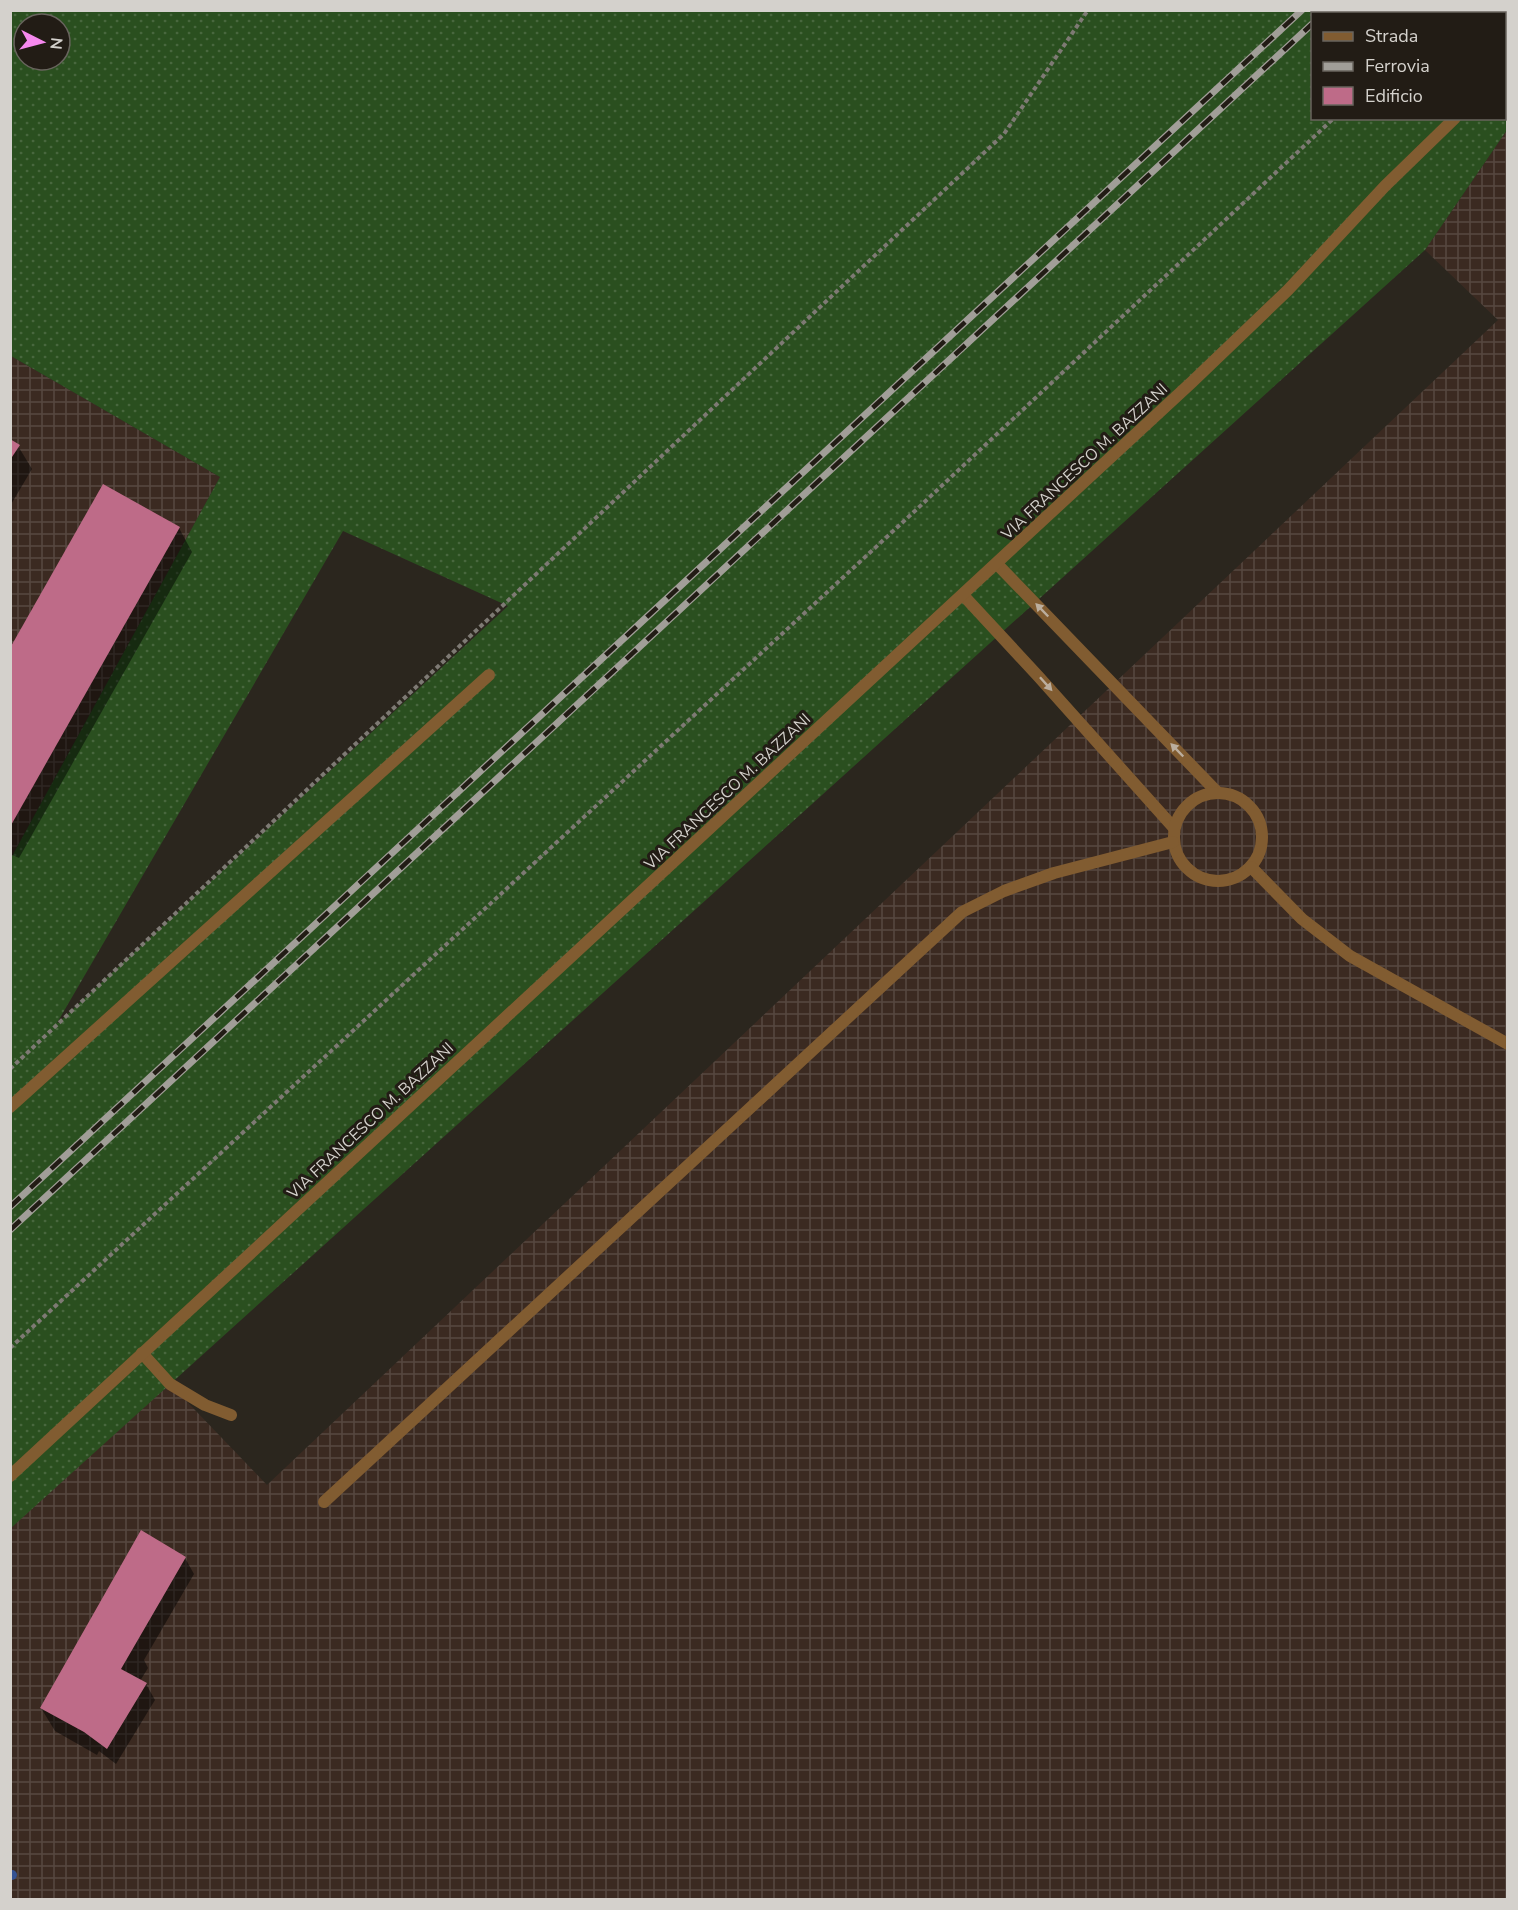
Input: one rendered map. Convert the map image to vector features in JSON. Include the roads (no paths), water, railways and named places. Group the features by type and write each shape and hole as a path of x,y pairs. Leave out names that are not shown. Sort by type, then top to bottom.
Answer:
{"street":[{"name":"VIA FRANCESCO M. BAZZANI","path":"10,1476 1192,382 1288,290 1385,186 1453,120"},
{"path":"997,564 1218,793"},
{"path":"963,596 1038,675 1174,828"},
{"path":"10,1107 489,675"},
{"path":"1218,793 1232,795 1245,802 1255,813 1261,826 1262,841 1259,855 1251,867 1239,877 1226,882 1211,882 1186,869 1178,857 1173,842 1174,828 1180,814 1190,803 1203,795 1218,793"},
{"path":"324,1502 962,912 1004,891 1054,873 1173,842"},
{"path":"1251,867 1302,919 1350,956 1508,1044"},
{"path":"142,1353 170,1384 205,1405 231,1415"}],"railway":[{"path":"10,1207 1302,10"},
{"path":"10,1230 1311,25"}]}
